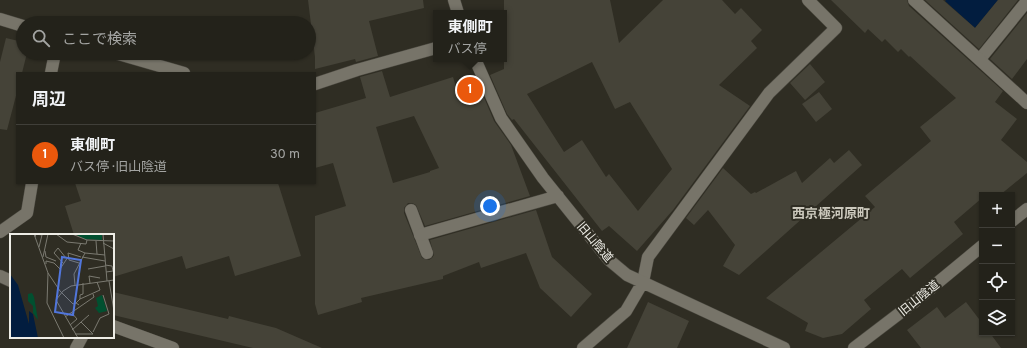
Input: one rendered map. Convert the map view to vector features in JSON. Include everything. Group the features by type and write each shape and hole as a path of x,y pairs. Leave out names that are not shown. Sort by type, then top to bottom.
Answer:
{"street":[{"path":"454,0 457,10"},
{"path":"583,348 626,311 643,282 648,257 769,93 836,28 808,0"},
{"path":"914,0 1027,103"},
{"path":"980,60 1027,1"},
{"path":"0,19 16,24"},
{"path":"316,84 357,70 433,49"},
{"path":"51,72 54,60"},
{"path":"139,60 181,72"},
{"name":"旧山陰道","path":"476,62 501,118 558,196 609,260 627,275 784,348"},
{"path":"0,232 27,213 32,184"},
{"path":"420,235 558,196"},
{"path":"1015,219 1027,209"},
{"path":"411,210 427,253"},
{"name":"旧山陰道","path":"854,348 979,248"},
{"path":"0,276 10,281"},
{"path":"114,326 173,348"},
{"path":"76,348 81,338"}],"water":[{"path":"998,0 975,28 945,1"}],"building":[{"path":"308,0 423,0 424,8 369,21 378,56 356,62 355,59 315,69 316,16 310,16"},
{"path":"504,0 610,0 619,43 663,0 722,0 735,14 741,8 762,30 751,41 757,48 719,85 750,106 673,210 637,251 609,226 602,231 514,119 512,120 507,114 490,75 504,69 504,62 507,62 507,10 504,10","holes":["592,62 615,109 630,102 672,169 638,211 609,174 606,177 582,140 564,152 527,94"]},
{"path":"831,0 907,0 909,6 1003,91 995,102 1017,119 1001,140 1027,162 1027,173 1004,192 979,192 979,201 954,222 963,234 910,278 902,269 864,300 871,309 842,334 823,338 805,331 808,323 766,298 875,207 865,196 931,141 920,127 956,98 901,49 898,52 885,39 882,42 868,29 865,33"},
{"path":"925,0 943,0 975,28 998,0 1018,0 979,49"},
{"path":"1027,13 1027,59 1012,79 990,59"},
{"path":"6,38 16,40 16,60 25,60 22,72 16,72 16,96 7,130 0,129 0,62"},
{"path":"810,64 825,82 805,100 790,83"},
{"path":"382,71 390,97 453,77 457,90 477,81 494,121 511,145 530,196 425,226 416,205 408,203 404,208 404,213 422,258 429,260 434,255 430,240 536,210 552,257 592,294 571,317 540,288 526,253 481,268 479,262 443,276 443,279 361,298 362,302 318,315 315,304 315,216 346,206 333,163 316,168 316,113 366,98 360,77","holes":["414,116 439,168 393,183 376,127"]},
{"path":"819,92 832,109 816,122 802,104"},
{"path":"849,150 862,165 739,275 723,266 735,245 708,210 694,225 686,218 723,168 751,194 756,193 796,171 802,183 830,158 834,163"},
{"path":"75,184 278,184 301,256 235,276 229,256 186,269 182,256 114,277 114,234 74,234 65,206 81,201"},
{"path":"114,292 228,319 229,316 276,328 322,348 253,348 114,315"},
{"path":"648,302 689,321 677,348 627,348"},
{"path":"966,302 979,319 979,336 992,336 1001,348 921,348 907,330 937,307 945,318"}],"place":[{"name":"東側町","path":"470,90"}],"district":[{"name":"西京極河原町","path":"831,213"}]}
